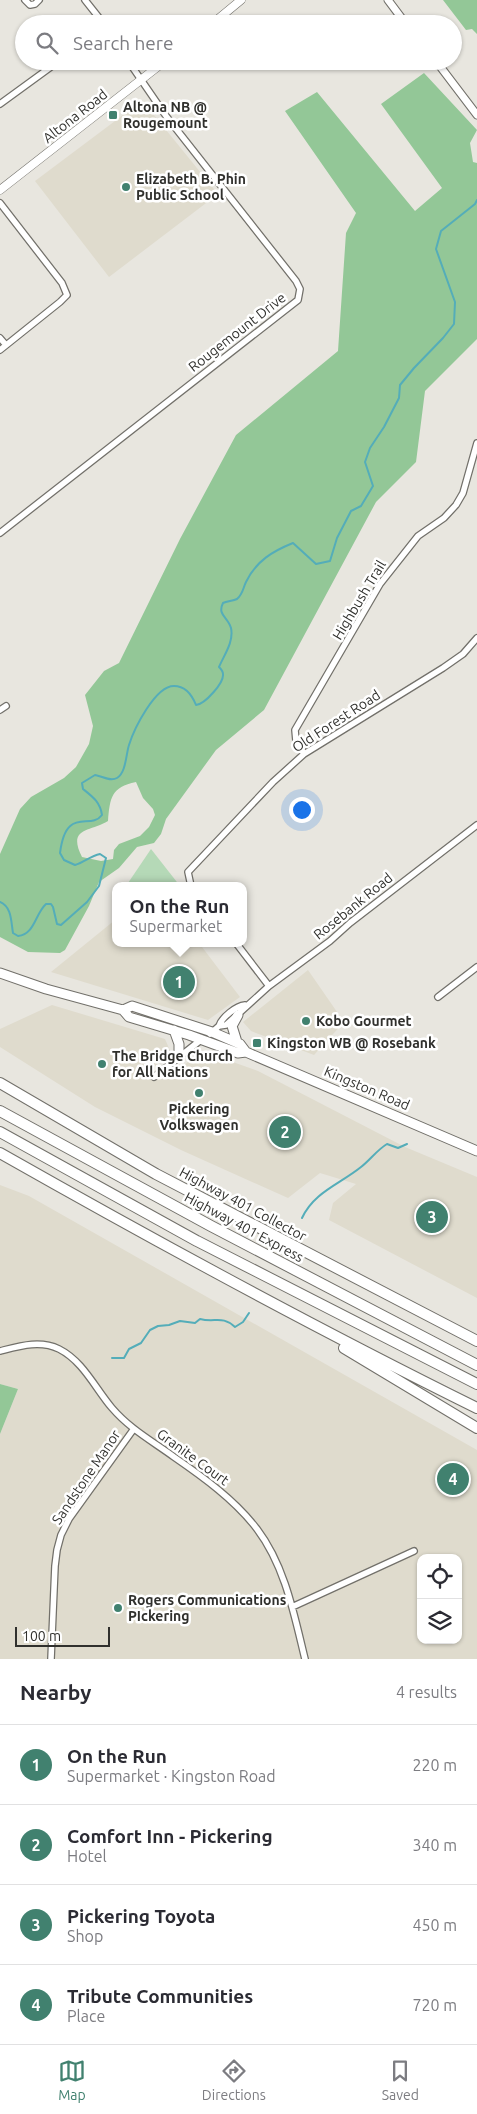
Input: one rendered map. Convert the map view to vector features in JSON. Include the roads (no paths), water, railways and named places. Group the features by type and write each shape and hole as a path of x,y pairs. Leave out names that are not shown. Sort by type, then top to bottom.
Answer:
{"highway":[{"name":"Highway 401 Collector","path":"0,1085 156,1174 477,1341"},
{"name":"Highway 401 Express","path":"0,1110 211,1226 477,1365"},
{"path":"0,1132 197,1242 477,1384"},
{"path":"0,1153 282,1308 477,1408"},
{"path":"282,1308 370,1364 477,1428"},
{"path":"436,1320 477,1335"}],"main road":[{"path":"223,15 241,0"},
{"name":"Altona Road","path":"0,190 154,70"},
{"name":"Kingston Road","path":"0,973 46,989 122,1010 129,1017 174,1030 238,1053 246,1052"},
{"name":"Kingston Road","path":"122,1010 132,1006 216,1029 238,1042 246,1052 477,1151"},
{"path":"238,1015 232,1026 238,1042"},
{"path":"174,1030 179,1044 178,1057"}],"street":[{"path":"25,0 30,5 35,4 39,0"},
{"path":"85,0 97,15"},
{"path":"388,0 399,15"},
{"path":"1,102 46,70"},
{"path":"134,70 140,82"},
{"path":"443,70 477,115"},
{"name":"Rougemount Drive","path":"0,533 298,300 300,290 296,281 140,82"},
{"path":"0,203 62,283 67,295 0,350"},
{"path":"0,338 6,345"},
{"name":"Highbush Trail","path":"304,754 296,741 295,730 380,584 418,536 444,518 456,505 463,493 477,443"},
{"name":"Old Forest Road","path":"191,882 188,872 273,782 304,754 464,654 477,638"},
{"path":"0,710 6,706"},
{"name":"Rosebank Road","path":"154,1078 178,1057 216,1029 226,1025 269,986 330,941 350,923 477,825"},
{"path":"239,947 269,986"},
{"path":"438,997 477,967"},
{"name":"Rosebank Road","path":"216,1029 221,1020 227,1015 240,1006 245,1006"},
{"name":"Granite Court","path":"0,1351 38,1344 58,1348 75,1360 105,1400 133,1430 175,1457 230,1500 246,1516 257,1529 274,1557 292,1607 305,1659"},
{"name":"Sandstone Manor","path":"51,1659 57,1550 61,1535 69,1519 133,1430"},
{"path":"292,1607 414,1551"}],"waterway":[{"path":"0,902 7,907 13,933 18,936 28,932 46,904 51,904 57,924 61,925 87,902 99,886 106,858 100,854 75,865 64,860 60,853 67,829 73,824 91,821 102,815 98,803 83,789 82,783 95,775 112,779 120,776 140,719 153,700 167,688 178,686 185,689 196,705 204,701 213,692 222,678 223,672 219,667 228,648 232,633 230,624 222,613 221,607 223,603 239,597 250,575 260,563 272,553 293,543 316,564 330,561 337,538 351,511 361,506 373,486 365,462 370,448 384,427 399,398 400,385 454,324 455,302 436,249 441,231 475,204 477,200"},
{"path":"302,1218 313,1201 361,1167 383,1146 387,1144 398,1148 407,1144"},
{"path":"112,1358 124,1358 129,1349 141,1343 150,1330 158,1326 180,1321 195,1323 200,1319 222,1320 235,1327 243,1322 249,1313"}],"place":[{"name":"Altona NB @ Rougemount","path":"113,115"},
{"name":"Elizabeth B. Phin Public School","path":"126,187"},
{"name":"On the Run","path":"179,982"},
{"name":"Kobo Gourmet","path":"306,1021"},
{"name":"Kingston WB @ Rosebank","path":"257,1043"},
{"name":"The Bridge Church for All Nations","path":"102,1064"},
{"name":"Pickering Volkswagen","path":"199,1093"},
{"name":"Comfort Inn - Pickering","path":"285,1132"},
{"name":"Pickering Toyota","path":"432,1217"},
{"name":"Tribute Communities","path":"453,1479"},
{"name":"Rogers Communications PIckering","path":"118,1608"}]}
